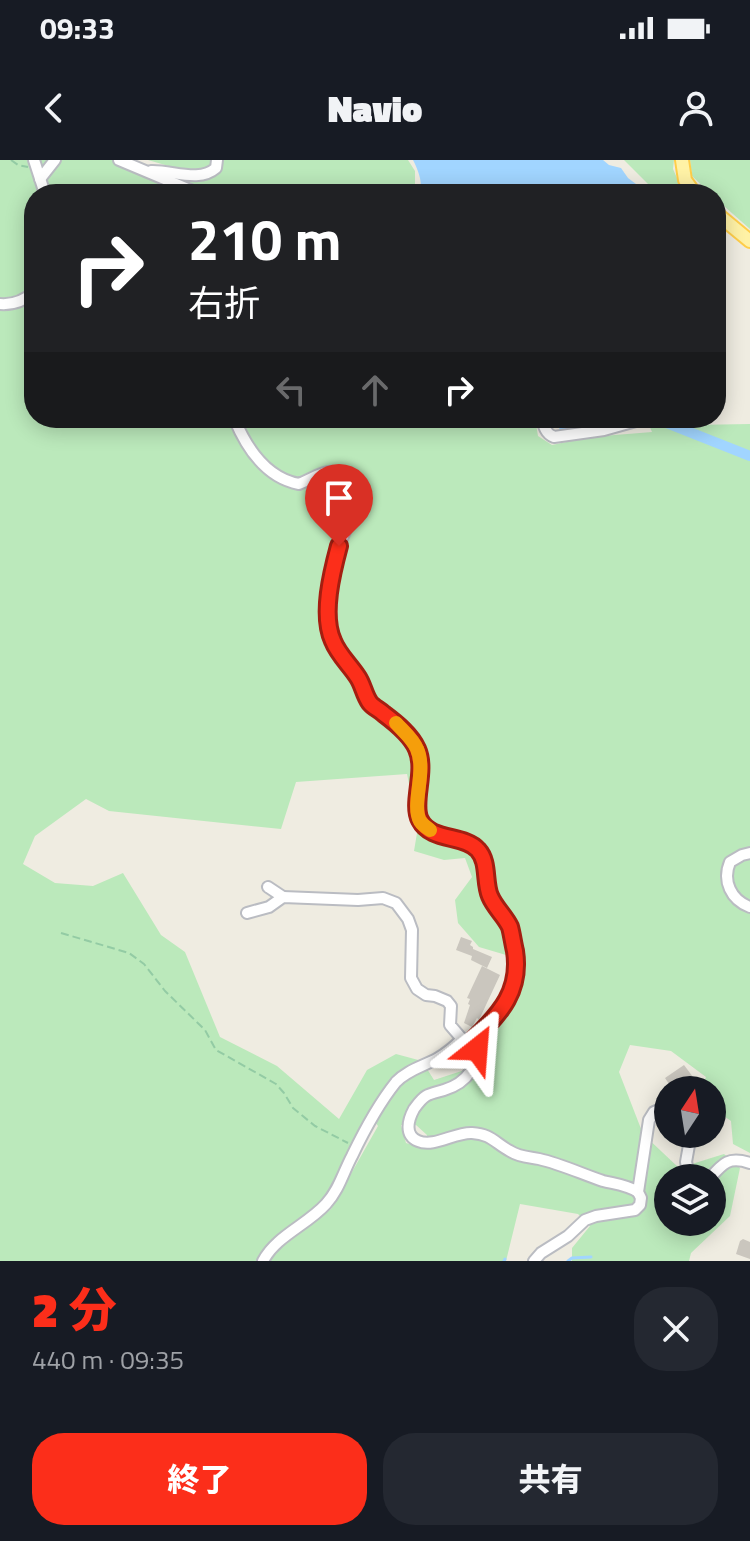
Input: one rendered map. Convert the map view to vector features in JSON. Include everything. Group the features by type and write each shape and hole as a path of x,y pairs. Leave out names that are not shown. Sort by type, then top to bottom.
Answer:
{"main road":[{"path":"682,160 688,184"},
{"path":"726,225 750,241"}],"street":[{"path":"37,169 55,160"},
{"path":"119,160 176,184"},
{"path":"145,171 163,170 201,176 211,173 216,168 217,160"},
{"path":"0,304 24,300"},
{"path":"238,428 257,458 281,478 299,484 330,471 355,480 359,487 360,495 339,546 330,588 328,614 332,640 358,677 370,705 397,724 417,748 421,761 417,810 421,822 430,830 467,843 477,849 483,859 489,895 510,927 516,975 511,993 474,1039 462,1039 441,1057 405,1074 395,1083 356,1147 332,1197 323,1208 277,1243 263,1261"},
{"path":"545,428 550,436 610,428"},
{"path":"750,853 730,862 726,877 733,897 750,907"},
{"path":"268,887 283,897 383,898 396,903 412,930 411,978 417,989 426,995 447,1001 451,1006 450,1025 462,1039"},
{"path":"247,913 269,907 283,897"},
{"path":"474,1039 477,1049 471,1072 460,1083 426,1096 416,1105 409,1122 411,1136 423,1142 432,1142 459,1134 482,1135 494,1139 519,1156 630,1187 641,1198 635,1210 585,1220 534,1261"},
{"path":"638,1192 649,1120 654,1112"},
{"path":"723,1164 732,1160 750,1163"}],"path":[{"path":"11,160 18,165 37,169"},
{"path":"61,933 129,953 144,964 165,991 205,1030 216,1050 276,1084 293,1108 315,1126 356,1147"}],"green space":[{"path":"0,160 136,160 139,171 167,184 24,184 24,428 537,428 538,436 552,445 590,437 652,432 650,428 726,428 726,424 750,424 750,1153 733,1144 731,1121 726,1118 726,1076 705,1076 671,1051 630,1045 619,1072 643,1134 654,1148 675,1164 654,1164 654,1236 709,1236 691,1253 689,1261 572,1261 572,1248 590,1226 578,1214 520,1204 506,1261 270,1261 273,1254 331,1209 378,1126 371,1116 355,1137 328,1196 265,1247 259,1261 0,1261","holes":["407,774 418,827 414,851 444,860 465,858 472,877 455,900 458,923 479,947 506,955 520,977 513,1001 484,1039 480,1065 434,1080 422,1061 396,1054 367,1070 339,1119 277,1066 220,1037 185,952 161,935 123,873 93,886 55,883 23,864 35,836 86,799 109,811 281,829 296,782","401,1125 416,1125 427,1135 426,1149 406,1143"]},
{"path":"148,160 408,160 415,171 415,184 188,184 176,179 172,167"},
{"path":"624,160 674,160 673,169 680,184 648,184"},
{"path":"690,160 750,160 750,229 726,208 726,184 700,184 692,176"},
{"path":"724,1154 740,1168 730,1216 726,1220 726,1164 692,1164"}],"water":[{"path":"413,160 603,160 621,168 636,184 421,184"}],"building":[{"path":"461,937 472,941 470,945 473,949 492,957 487,968 471,960 472,956 456,950"},
{"path":"482,966 500,975 479,1020 477,1018 472,1027 464,1023 470,1005 467,998"},
{"path":"684,1065 692,1076 668,1076"},
{"path":"743,1239 750,1242 750,1259 736,1254"}],"waterway":[{"path":"679,428 750,456"},
{"path":"568,1261 591,1257"}],"slow traffic":[{"path":"396,723 417,748 421,780 417,810 421,822 430,830"}],"route":[{"path":"339,546 328,614 332,640 358,677 370,705 397,724 417,748 421,780 417,810 421,822 430,830 477,849 483,859 489,895 510,927 517,966 514,984 499,1011 474,1039 477,1049"}]}
